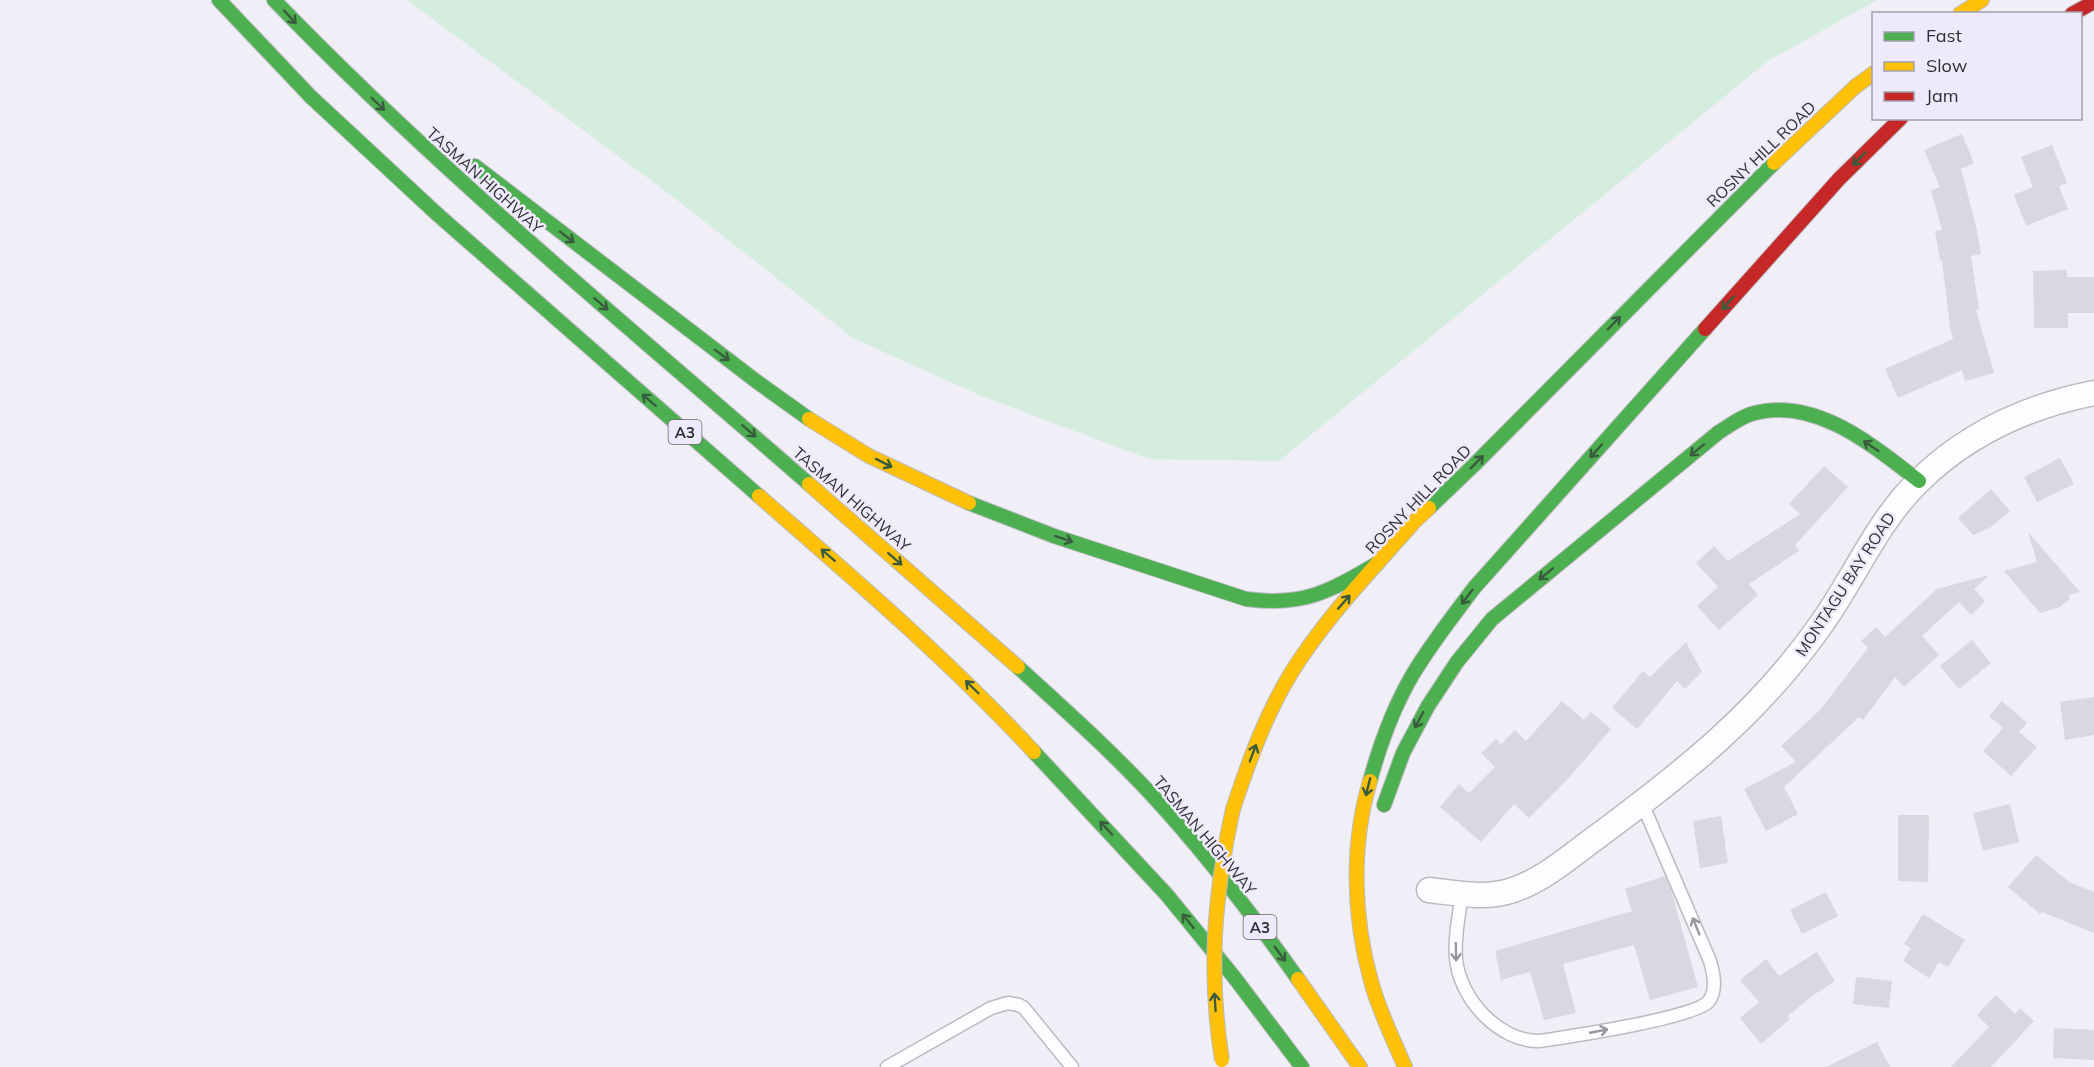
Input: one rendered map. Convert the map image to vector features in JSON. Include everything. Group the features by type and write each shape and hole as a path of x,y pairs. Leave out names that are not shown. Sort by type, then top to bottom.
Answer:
{"main road":[{"name":"A3","path":"219,0 311,97 445,222 896,615 994,709 1146,871 1234,977 1302,1067"},
{"name":"TASMAN HIGHWAY","path":"274,0 396,122 496,212 1001,651 1109,752 1179,826 1249,911 1360,1067"},
{"path":"1963,12 1982,0"},
{"path":"2076,12 2094,2"},
{"path":"306,33 410,114"},
{"name":"ROSNY HILL ROAD","path":"1223,1063 1215,1005 1213,962 1214,919 1219,879 1233,809 1254,748 1293,670 1336,611 1415,521 1474,465 1785,152 1856,86 1872,74"},
{"path":"1405,1067 1390,1034 1365,957 1357,870 1366,795 1377,753 1390,718 1411,677 1474,588 1839,179 1899,120"},
{"path":"462,156 609,270 800,412 868,455 937,490 1036,530 1246,599 1267,603 1286,603 1314,596 1378,563"},
{"path":"1382,816 1392,777 1404,747 1422,713 1467,648 1511,602 1719,432 1753,413 1790,410 1805,412 1823,419 1872,446 1919,481"},
{"path":"1371,897 1375,966 1390,1034"}],"street":[{"name":"MONTAGU BAY ROAD","path":"1429,890 1481,895 1508,892 1531,883 1642,803 1736,725 1775,684 1822,624 1888,517 1919,481 1964,444 1997,424 2066,398 2094,393"}],"lane":[{"path":"1461,894 1456,945 1460,977 1487,1019 1510,1035 1529,1041 1540,1041 1657,1019 1701,1008 1710,1000 1714,991 1710,961 1642,803"},
{"path":"887,1067 980,1013 1008,1003 1024,1008 1072,1067"}],"green space":[{"path":"407,0 1877,0 1768,61 1279,461 1149,459 979,395 853,338 668,193"}],"building":[{"path":"1962,134 1974,163 1961,169 1981,254 1971,256 1979,310 1976,310 1994,373 1965,381 1962,370 1898,398 1885,369 1953,339 1942,261 1940,261 1935,231 1942,230 1931,190 1940,187 1924,150"},
{"path":"2052,145 2067,183 2059,186 2068,209 2026,226 2014,195 2033,187 2021,157"},
{"path":"2067,270 2067,277 2094,277 2094,313 2068,313 2068,328 2034,328 2033,271"},
{"path":"2060,458 2074,484 2037,502 2024,477"},
{"path":"1824,466 1848,487 1795,545 1799,551 1749,584 1758,595 1719,630 1697,606 1718,587 1696,563 1714,546 1728,561 1800,514 1789,504"},
{"path":"1991,489 2010,511 1991,527 1973,535 1958,518"},
{"path":"2028,532 2080,592 2069,595 2070,599 2060,607 2040,613 2004,571 2037,562"},
{"path":"1989,575 1974,589 1985,601 1971,615 1959,602 1922,636 1939,655 1904,687 1895,677 1863,720 1859,717 1784,787 1798,814 1766,831 1744,789 1796,762 1781,746 1820,710 1868,648 1861,641 1876,627 1885,637 1937,589"},
{"path":"1972,640 1991,663 1959,689 1940,666"},
{"path":"1686,642 1702,672 1685,689 1677,681 1637,729 1612,708 1643,671 1650,677"},
{"path":"2094,697 2094,735 2065,740 2060,702"},
{"path":"1562,701 1584,720 1591,712 1611,729 1566,781 1529,818 1514,804 1481,842 1440,807 1459,784 1469,793 1495,767 1481,753 1496,739 1501,744 1515,730 1526,741"},
{"path":"2002,701 2027,723 2019,732 2037,747 2011,776 1983,751 2003,728 1989,716"},
{"path":"2010,804 2019,842 1983,851 1973,813"},
{"path":"1898,815 1929,815 1928,882 1898,881"},
{"path":"1721,816 1728,863 1700,868 1693,821"},
{"path":"2036,855 2069,882 2094,892 2094,933 2042,912 2040,914 2008,887"},
{"path":"1665,876 1672,893 1698,987 1650,1000 1634,945 1563,964 1576,1013 1544,1020 1530,972 1501,980 1495,951 1632,911 1625,889"},
{"path":"1826,892 1838,916 1802,934 1790,910"},
{"path":"1923,914 1965,940 1948,967 1939,962 1929,978 1903,961 1911,948 1904,944"},
{"path":"1817,952 1835,981 1788,1016 1790,1019 1761,1044 1740,1018 1759,1002 1740,980 1766,959 1779,976"},
{"path":"1856,977 1892,981 1889,1008 1853,1004"},
{"path":"1996,995 2015,1014 2020,1008 2034,1021 1991,1067 1951,1067 1989,1027 1977,1015"},
{"path":"2054,1028 2094,1030 2094,1060 2053,1058"},
{"path":"1877,1042 1890,1067 1826,1067"}],"traffic: fast":[{"path":"219,0 311,97 437,214 759,496"},
{"path":"274,0 469,188 809,484"},
{"path":"1429,508 1774,163"},
{"path":"475,166 809,419"},
{"path":"1370,781 1399,700 1420,663 1450,620 1474,588 1705,329"},
{"path":"1384,805 1403,753 1428,706 1457,662 1492,619 1734,422 1751,414 1774,410 1797,411 1819,417 1862,439 1919,481"},
{"path":"969,503 1054,536 1246,599 1266,601 1301,599 1345,582 1378,563"},
{"path":"1018,667 1102,745 1170,815 1227,883 1298,979"},
{"path":"1034,752 1167,895 1234,977 1302,1067"}],"traffic: slow":[{"path":"1963,12 1982,0"},
{"path":"1774,163 1856,86 1872,74"},
{"path":"809,419 869,456 969,503"},
{"path":"809,484 1018,667"},
{"path":"759,496 935,652 1034,752"},
{"path":"1233,809 1266,720 1283,686 1306,650 1351,593 1429,508"},
{"path":"1370,781 1364,805 1357,856 1361,932 1374,992 1405,1067"},
{"path":"1222,1060 1215,996 1215,934 1221,872 1233,809"},
{"path":"1298,979 1360,1067"}],"traffic: jam":[{"path":"2076,12 2094,2"},
{"path":"1705,329 1839,179 1899,120"}]}
